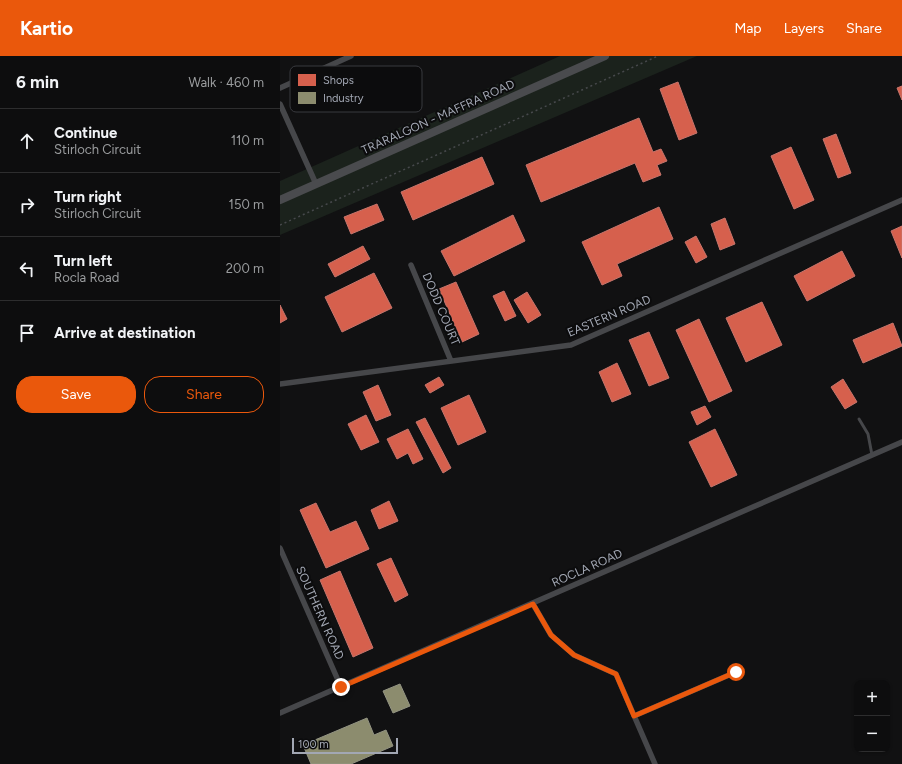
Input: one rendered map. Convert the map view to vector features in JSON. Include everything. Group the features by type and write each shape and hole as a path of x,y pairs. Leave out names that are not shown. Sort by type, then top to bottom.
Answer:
{"main road":[{"name":"TRARALGON - MAFFRA ROAD","path":"280,200 605,56"}],"street":[{"path":"329,66 351,56"},
{"path":"280,88 290,83"},
{"path":"280,104 316,184"},
{"name":"EASTERN ROAD","path":"280,384 571,345 902,200"},
{"name":"DODD COURT","path":"411,265 451,361"},
{"name":"ROCLA ROAD","path":"280,713 902,442"},
{"name":"SOUTHERN ROAD","path":"280,548 341,687"},
{"path":"533,604 551,635 568,650 574,655 616,674 655,764"},
{"path":"634,716 736,672"}],"lane":[{"path":"859,419 868,434 872,456"}],"path":[{"path":"280,225 658,56"}],"shaded area":[{"path":"560,56 697,56 280,235 280,181"}],"building: Shops":[{"path":"678,82 697,133 679,140 660,89"},
{"path":"902,86 902,100 897,88"},
{"path":"639,118 653,152 661,149 667,161 657,165 661,175 643,182 635,163 541,202 526,165"},
{"path":"836,134 851,173 838,178 823,139"},
{"path":"791,147 814,200 794,209 771,156"},
{"path":"482,157 494,184 413,220 401,192"},
{"path":"377,204 384,220 351,234 344,217"},
{"path":"659,207 673,239 617,264 622,276 602,285 582,242"},
{"path":"513,215 525,241 454,276 441,251"},
{"path":"725,218 735,244 720,250 711,224"},
{"path":"902,226 902,258 891,231"},
{"path":"696,236 707,257 696,263 685,242"},
{"path":"363,246 370,259 335,277 328,264"},
{"path":"842,251 855,276 807,301 794,276"},
{"path":"374,273 392,308 342,332 325,297"},
{"path":"456,282 479,334 462,342 439,289"},
{"path":"504,291 516,316 505,321 493,296"},
{"path":"527,292 541,315 528,323 514,300"},
{"path":"762,302 782,345 746,362 726,318"},
{"path":"280,305 287,319 280,323"},
{"path":"699,319 732,391 709,402 676,330"},
{"path":"893,323 902,346 863,363 853,340"},
{"path":"649,332 669,378 649,386 629,340"},
{"path":"617,363 631,394 612,402 599,372"},
{"path":"439,377 444,385 430,393 425,385"},
{"path":"843,379 857,402 845,409 831,387"},
{"path":"378,385 391,415 376,421 363,392"},
{"path":"469,395 486,432 458,445 441,408"},
{"path":"705,406 711,417 697,425 691,412"},
{"path":"366,415 379,442 361,450 348,424"},
{"path":"425,418 451,468 443,473 416,422"},
{"path":"408,429 423,459 413,464 408,453 397,459 387,439"},
{"path":"715,429 737,475 711,487 689,442"},
{"path":"389,501 398,521 379,529 371,510"},
{"path":"316,503 330,532 356,521 369,549 326,568 300,510"},
{"path":"391,558 408,595 395,602 377,564"},
{"path":"340,571 373,648 353,657 320,580"}],"building: Industry":[{"path":"400,684 410,706 393,713 383,691"},
{"path":"367,718 374,735 386,730 393,746 351,764 311,764 303,745"}],"route":[{"path":"341,687 533,604 551,635 574,655 616,674 634,716 736,672"}]}
